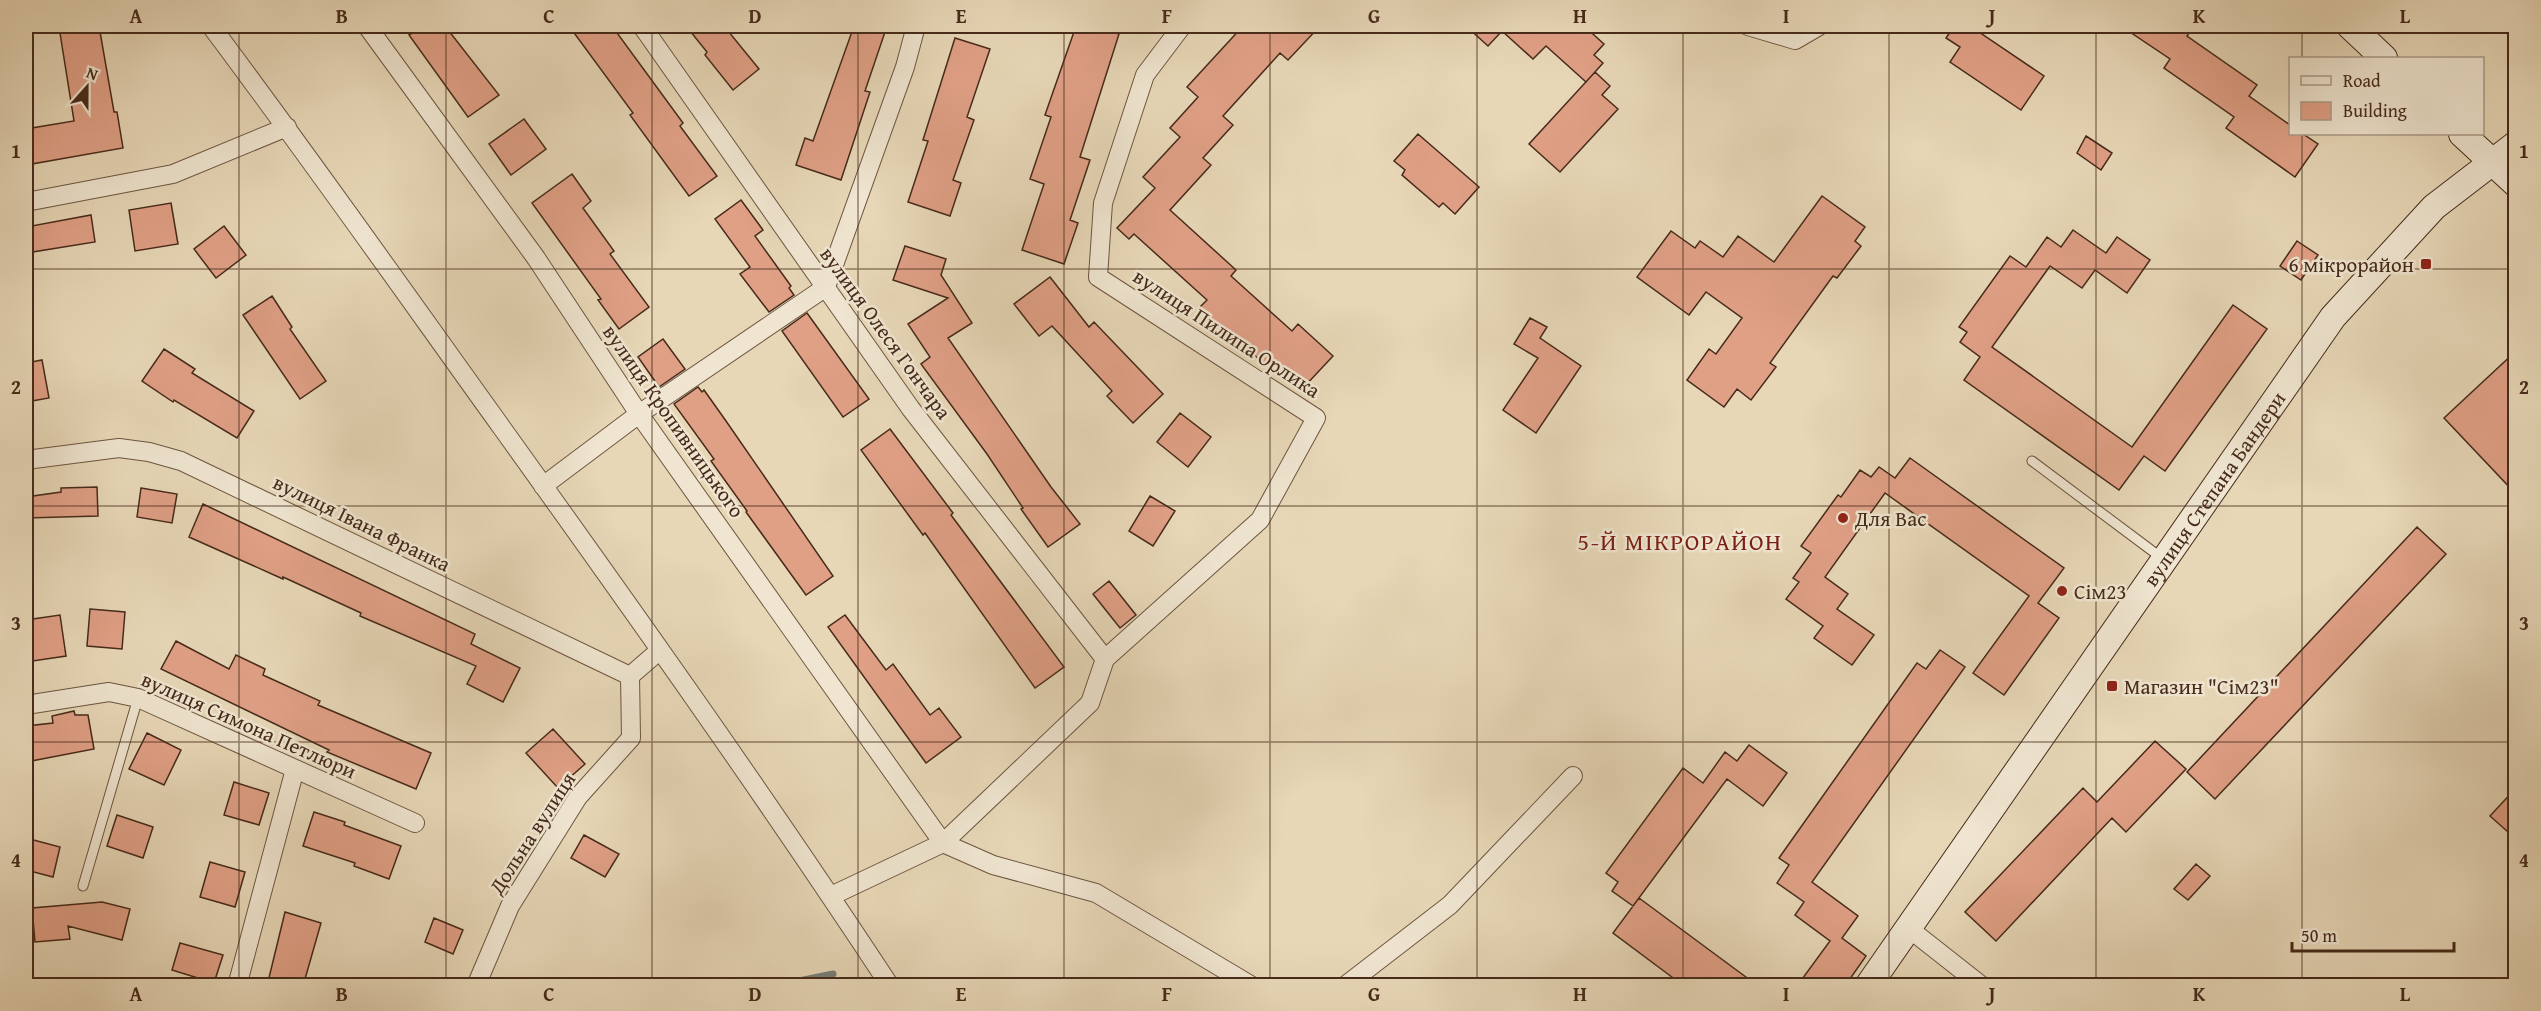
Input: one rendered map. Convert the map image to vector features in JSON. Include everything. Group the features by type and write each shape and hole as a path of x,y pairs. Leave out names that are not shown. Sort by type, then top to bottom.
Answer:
{"street":[{"path":"211,26 287,128 660,650 831,896 890,986"},
{"name":"вулиця Кропивницького","path":"368,26 536,258 639,414 943,843"},
{"name":"вулиця Олеся Гончара","path":"642,26 911,409 1105,659"},
{"path":"543,486 639,414 826,287 905,67 916,26"},
{"name":"вулиця Пилипа Орлика","path":"1105,659 1260,520 1316,418 1098,277 1103,203 1141,86 1145,75 1182,26"},
{"path":"1748,26 1795,40 1819,26"},
{"path":"2350,26 2383,57"},
{"path":"26,202 174,174 287,128"},
{"path":"2463,135 2516,184"},
{"name":"вулиця Степана Бандери","path":"1868,986 2333,317 2434,207 2516,144"},
{"name":"вулиця Івана Франка","path":"26,460 119,447 149,452 181,462 630,676"},
{"path":"630,676 660,650"},
{"path":"831,896 943,843 1090,703 1105,659"},
{"name":"Дольна вулиця","path":"476,986 510,906 578,797 631,738 630,676"},
{"name":"вулиця Симона Петлюри","path":"26,705 109,692 138,698 415,823"},
{"path":"237,986 295,769"},
{"path":"1345,986 1450,905 1573,776"},
{"path":"943,843 993,865 1096,893 1252,986"},
{"path":"1907,927 1982,986"}],"lane":[{"path":"2032,461 2165,560"},
{"path":"83,885 138,698"}],"building":[{"path":"99,26 114,112 117,112 123,148 26,165 26,129 74,121 60,33"},
{"path":"423,26 445,26 499,95 468,117 409,35"},
{"path":"569,26 612,26 683,123 680,126 717,176 689,196 630,115 633,113"},
{"path":"686,26 724,26 759,69 733,90 705,55 707,52"},
{"path":"854,26 887,26 865,91 870,92 841,180 796,165 805,138 813,141"},
{"path":"1076,26 1092,26 1119,34 1080,157 1090,160 1070,220 1078,223 1064,264 1022,250 1044,184 1030,179 1051,117 1045,115"},
{"path":"1243,26 1320,26 1288,60 1280,53 1223,116 1233,125 1203,158 1211,165 1170,210 1236,270 1231,276 1292,331 1298,324 1333,356 1304,387 1270,357 1264,364 1227,330 1225,332 1199,308 1207,300 1134,234 1129,239 1117,228 1155,188 1143,177 1180,137 1170,128 1198,97 1187,87"},
{"path":"1466,26 1584,26 1604,44 1594,55 1603,63 1586,82 1546,46 1533,59 1502,31 1488,46"},
{"path":"1954,26 1970,26 2044,76 2021,110 1950,62 1960,47 1946,38"},
{"path":"2121,26 2194,26 2187,36 2257,85 2249,96 2289,124 2289,135 2304,135 2318,144 2295,177 2226,128 2234,117 2164,68 2170,59"},
{"path":"955,38 990,49 967,117 974,120 953,180 961,183 950,216 908,202 928,141 923,140"},
{"path":"1595,72 1610,86 1602,95 1618,109 1560,172 1529,144"},
{"path":"524,119 546,149 511,175 489,144"},
{"path":"1418,134 1479,187 1455,214 1443,203 1439,207 1402,175 1405,170 1394,161"},
{"path":"2086,136 2112,153 2101,170 2077,153"},
{"path":"572,174 591,201 583,208 614,251 610,254 649,307 619,329 598,300 601,299 532,203"},
{"path":"1822,196 1865,227 1855,241 1861,246 1837,278 1833,276 1770,363 1776,367 1751,400 1737,389 1724,407 1687,380 1709,349 1716,354 1742,318 1706,292 1689,315 1637,277 1671,231 1695,248 1700,241 1723,257 1738,236 1774,262"},
{"path":"741,200 763,230 755,236 791,286 789,288 794,295 769,312 740,274 750,267 715,219"},
{"path":"171,203 178,244 135,251 129,210"},
{"path":"91,215 95,242 26,253 26,227"},
{"path":"224,226 246,255 216,278 194,249"},
{"path":"2073,230 2106,253 2117,237 2150,260 2127,293 2095,270 2082,288 2050,266 1992,347 2132,447 2233,305 2267,329 2165,471 2144,456 2119,490 1964,380 1980,357 1960,342 1967,332 1959,327 2010,256 2026,267 2047,237 2061,247"},
{"path":"2297,241 2318,255 2301,280 2280,266"},
{"path":"905,246 946,259 941,275 972,323 948,338 1051,487 1080,524 1048,547 987,454 921,364 930,357 908,324 948,298 893,280"},
{"path":"1050,277 1089,327 1094,322 1163,394 1133,423 1107,396 1112,391 1052,326 1039,336 1014,304"},
{"path":"272,296 292,327 290,329 326,381 300,399 243,315"},
{"path":"807,313 869,399 843,417 782,331"},
{"path":"1530,318 1547,327 1540,338 1581,366 1536,433 1503,410 1538,358 1514,344"},
{"path":"663,339 685,369 659,387 638,357"},
{"path":"164,349 195,369 192,373 254,411 237,438 174,400 173,402 142,381"},
{"path":"2516,351 2516,494 2444,418"},
{"path":"42,360 49,398 26,402 26,363"},
{"path":"698,387 702,392 704,390 833,576 806,595 746,512 711,461 714,459 674,404"},
{"path":"1180,413 1211,437 1188,467 1157,442"},
{"path":"890,429 1064,667 1035,688 925,533 923,535 861,450"},
{"path":"1910,458 2064,568 2038,603 2059,618 2004,695 1973,673 2029,596 1885,493 1825,577 1848,594 1837,609 1874,635 1852,665 1814,638 1823,626 1786,599 1799,582 1793,578 1811,553 1801,546 1838,495 1841,497 1860,470 1871,477 1879,467 1895,478"},
{"path":"97,487 98,516 26,518 26,497 61,492 61,488"},
{"path":"141,488 177,494 172,523 137,517"},
{"path":"1150,496 1175,511 1153,546 1129,531"},
{"path":"203,504 475,634 471,644 520,668 503,702 467,684 476,666 360,616 361,613 283,577 283,579 189,537"},
{"path":"2417,527 2446,554 2215,799 2187,772"},
{"path":"1109,581 1136,615 1120,628 1093,594"},
{"path":"90,609 125,612 122,649 87,646"},
{"path":"60,615 66,656 26,662 26,620"},
{"path":"845,615 886,670 893,664 930,715 939,708 961,737 926,763 828,627"},
{"path":"176,641 229,669 236,655 265,669 263,675 320,701 318,705 431,753 416,789 327,752 329,750 161,669"},
{"path":"1940,650 1965,667 1812,882 1858,916 1842,938 1866,956 1845,986 1797,986 1830,941 1795,915 1804,902 1777,883 1789,865 1779,858 1917,663 1926,669"},
{"path":"74,711 75,715 88,715 94,749 26,762 26,726 53,723 52,716"},
{"path":"553,729 585,764 558,788 526,753"},
{"path":"147,733 181,750 164,785 129,769"},
{"path":"2155,741 2186,769 2126,832 2112,818 1996,941 1965,912 2083,788 2097,802"},
{"path":"1749,745 1787,773 1763,806 1727,779 1633,906 1612,891 1618,882 1606,873 1683,768 1703,783 1725,752 1737,761"},
{"path":"234,782 269,793 259,825 224,815"},
{"path":"2516,788 2516,839 2490,816"},
{"path":"314,812 345,822 344,825 401,846 389,879 354,866 355,863 303,846"},
{"path":"117,815 153,827 143,858 107,846"},
{"path":"584,835 619,854 605,877 571,858"},
{"path":"26,838 60,847 53,877 26,870"},
{"path":"210,862 245,872 235,907 200,897"},
{"path":"2196,864 2210,876 2188,900 2174,889"},
{"path":"1639,898 1758,986 1684,986 1613,933"},
{"path":"102,902 130,909 122,940 68,926 70,939 35,942 32,908"},
{"path":"285,912 321,923 303,986 267,986"},
{"path":"434,918 463,930 453,954 425,942"},
{"path":"180,943 223,955 214,983 172,970"}],"waterway":[{"path":"775,986 833,974"}],"place":[{"name":"6 мікрорайон","path":"2426,264"},
{"name":"Для Вас","path":"1843,518"},
{"name":"Сім23","path":"2062,591"},
{"name":"Магазин \"Сім23\"","path":"2112,686"}],"district":[{"name":"5-Й МІКРОРАЙОН","path":"1680,541"}]}
